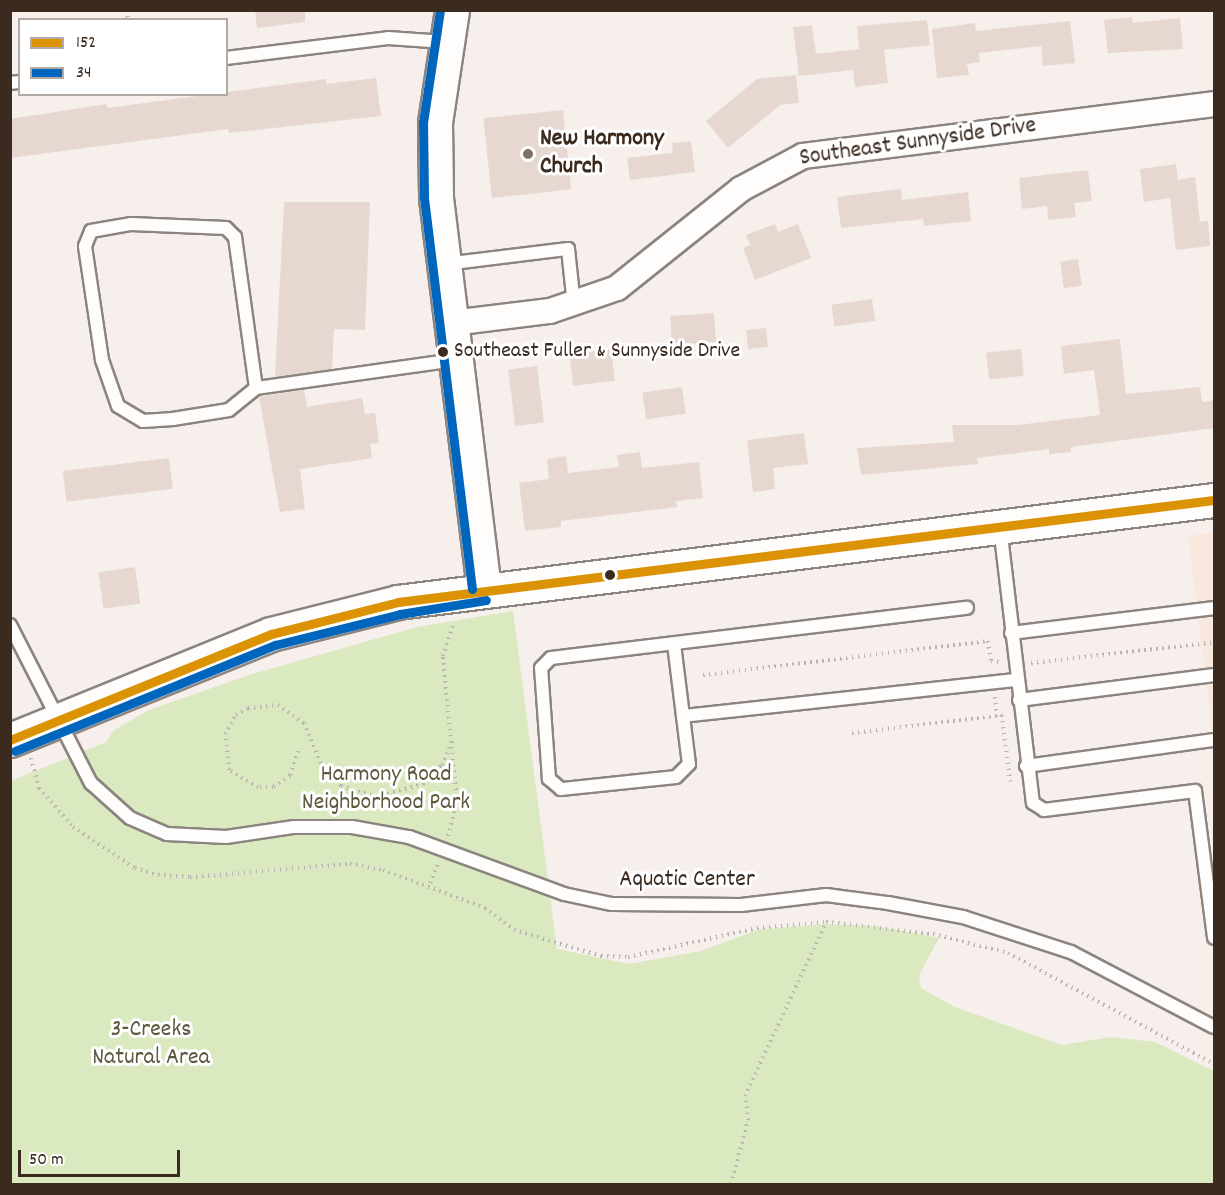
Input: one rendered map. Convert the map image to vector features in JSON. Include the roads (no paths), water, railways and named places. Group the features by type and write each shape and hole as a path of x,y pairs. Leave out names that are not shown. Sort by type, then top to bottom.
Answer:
{"main road":[{"path":"452,10 445,42 434,163 444,264 484,588"},
{"path":"10,740 271,634 398,602 484,588 1215,500"}],"street":[{"name":"Southeast Sunnyside Drive","path":"452,322 574,305 617,288 741,189 803,156 1215,104"}],"lane":[{"path":"228,58 388,38 445,42"},
{"path":"256,388 235,237 226,228 131,224 91,231 85,246 102,360 118,406 143,421 173,419 229,410 256,388 457,360"},
{"path":"444,264 568,249 574,305"},
{"path":"999,525 1026,766 1033,803 1044,810 1195,791 1215,938"},
{"path":"674,644 689,764 676,777 561,789 549,779 541,668 551,658 967,608"},
{"path":"1011,633 1215,609"},
{"name":"Aquatic Center","path":"10,625 91,783 111,804 167,834 226,837 294,827 352,827 409,837 564,894 612,904 741,905 826,895 963,917 1071,951 1215,1027"},
{"path":"1019,700 1215,675"},
{"path":"683,716 1016,680"},
{"path":"1026,766 1215,741"}],"place":[{"name":"New Harmony Church","path":"528,154"},
{"name":"Southeast Fuller & Sunnyside Drive","path":"443,352"}],"park label":[{"name":"Harmony Road Neighborhood Park","path":"386,790"},
{"name":"3-Creeks Natural Area","path":"151,1045"}]}
